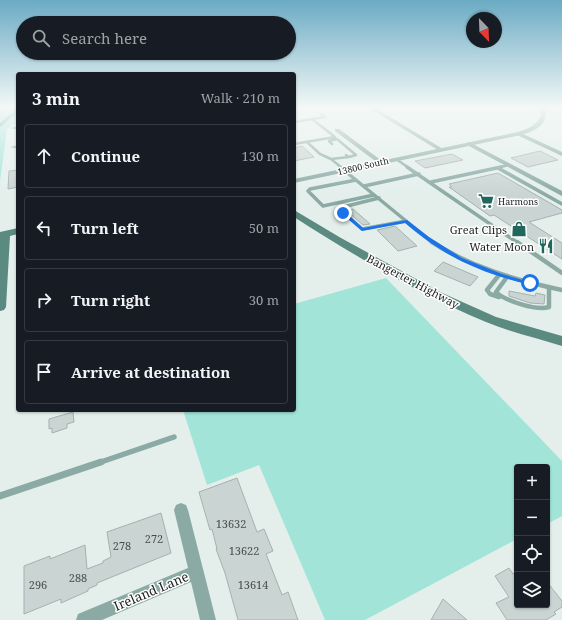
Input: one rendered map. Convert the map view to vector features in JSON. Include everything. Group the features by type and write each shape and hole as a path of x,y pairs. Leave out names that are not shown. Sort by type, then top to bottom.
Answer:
{"main road":[{"name":"Bangerter Highway","path":"296,214 337,240 436,295 492,320 562,341"},
{"path":"0,307 2,234 16,231"}],"street":[{"path":"346,137 380,162"},
{"path":"419,137 440,150"},
{"name":"13800 South","path":"296,180 504,137"},
{"path":"525,137 562,154"},
{"path":"469,144 562,194"},
{"path":"181,510 208,620"},
{"name":"Ireland Lane","path":"84,620 196,572"}],"lane":[{"path":"332,144 329,141 336,138"},
{"path":"296,144 336,138 356,153 356,155 331,159"},
{"path":"306,142 320,154 331,159 345,170 442,249 460,259 500,275 562,290"},
{"path":"396,159 562,273"},
{"path":"431,182 509,166"},
{"path":"498,168 562,204"},
{"path":"364,186 419,174"},
{"path":"356,180 308,191 323,206 374,195"},
{"path":"379,198 339,208 362,230 406,221"},
{"path":"500,275 487,290 490,294 506,300 547,308 550,307 549,287"},
{"path":"506,300 498,296 496,292 507,277"},
{"path":"0,496 174,437"}],"green space":[{"path":"0,137 6,137 0,181"},
{"path":"386,278 562,461 562,516 550,522 550,464 514,464 514,541 365,620 325,620 259,465 207,485 184,412 296,412 296,303"}],"building":[{"path":"302,146 314,157 296,161 296,148"},
{"path":"540,151 558,160 528,167 511,158"},
{"path":"452,154 463,160 425,168 415,161"},
{"path":"16,170 16,187 8,189 9,171"},
{"path":"498,173 562,210 562,213 529,222 562,243 562,259 494,215 490,216 449,187 452,187 449,184"},
{"path":"353,209 370,224 363,225 347,211"},
{"path":"395,226 417,246 398,251 377,230"},
{"path":"443,262 478,277 470,286 434,271"},
{"path":"509,291 535,296 536,293 545,295 544,304 530,303 509,296"},
{"path":"73,412 74,422 67,424 67,428 52,433 52,428 49,429 49,419"},
{"path":"237,478 257,532 264,529 273,551 266,554 282,595 288,592 298,620 238,620 225,573 216,549 212,529 210,530 199,492"},
{"path":"161,513 171,553 97,583 97,585 88,589 88,591 61,603 61,599 24,614 24,566 50,556 50,559 85,545 87,569 103,563 103,561 111,557 107,532"},
{"path":"509,568 514,574 514,608 550,608 550,586 562,601 562,607 554,612 556,614 546,620 507,620 496,603 509,597 495,576"},
{"path":"443,599 467,620 431,620"}],"place":[{"name":"Harmons","path":"486,201"},
{"name":"Great Clips","path":"519,229"},
{"name":"Water Moon","path":"546,246"}],"route":[{"path":"343,213 362,230 406,221 427,239 460,259 500,275 530,283"}]}
